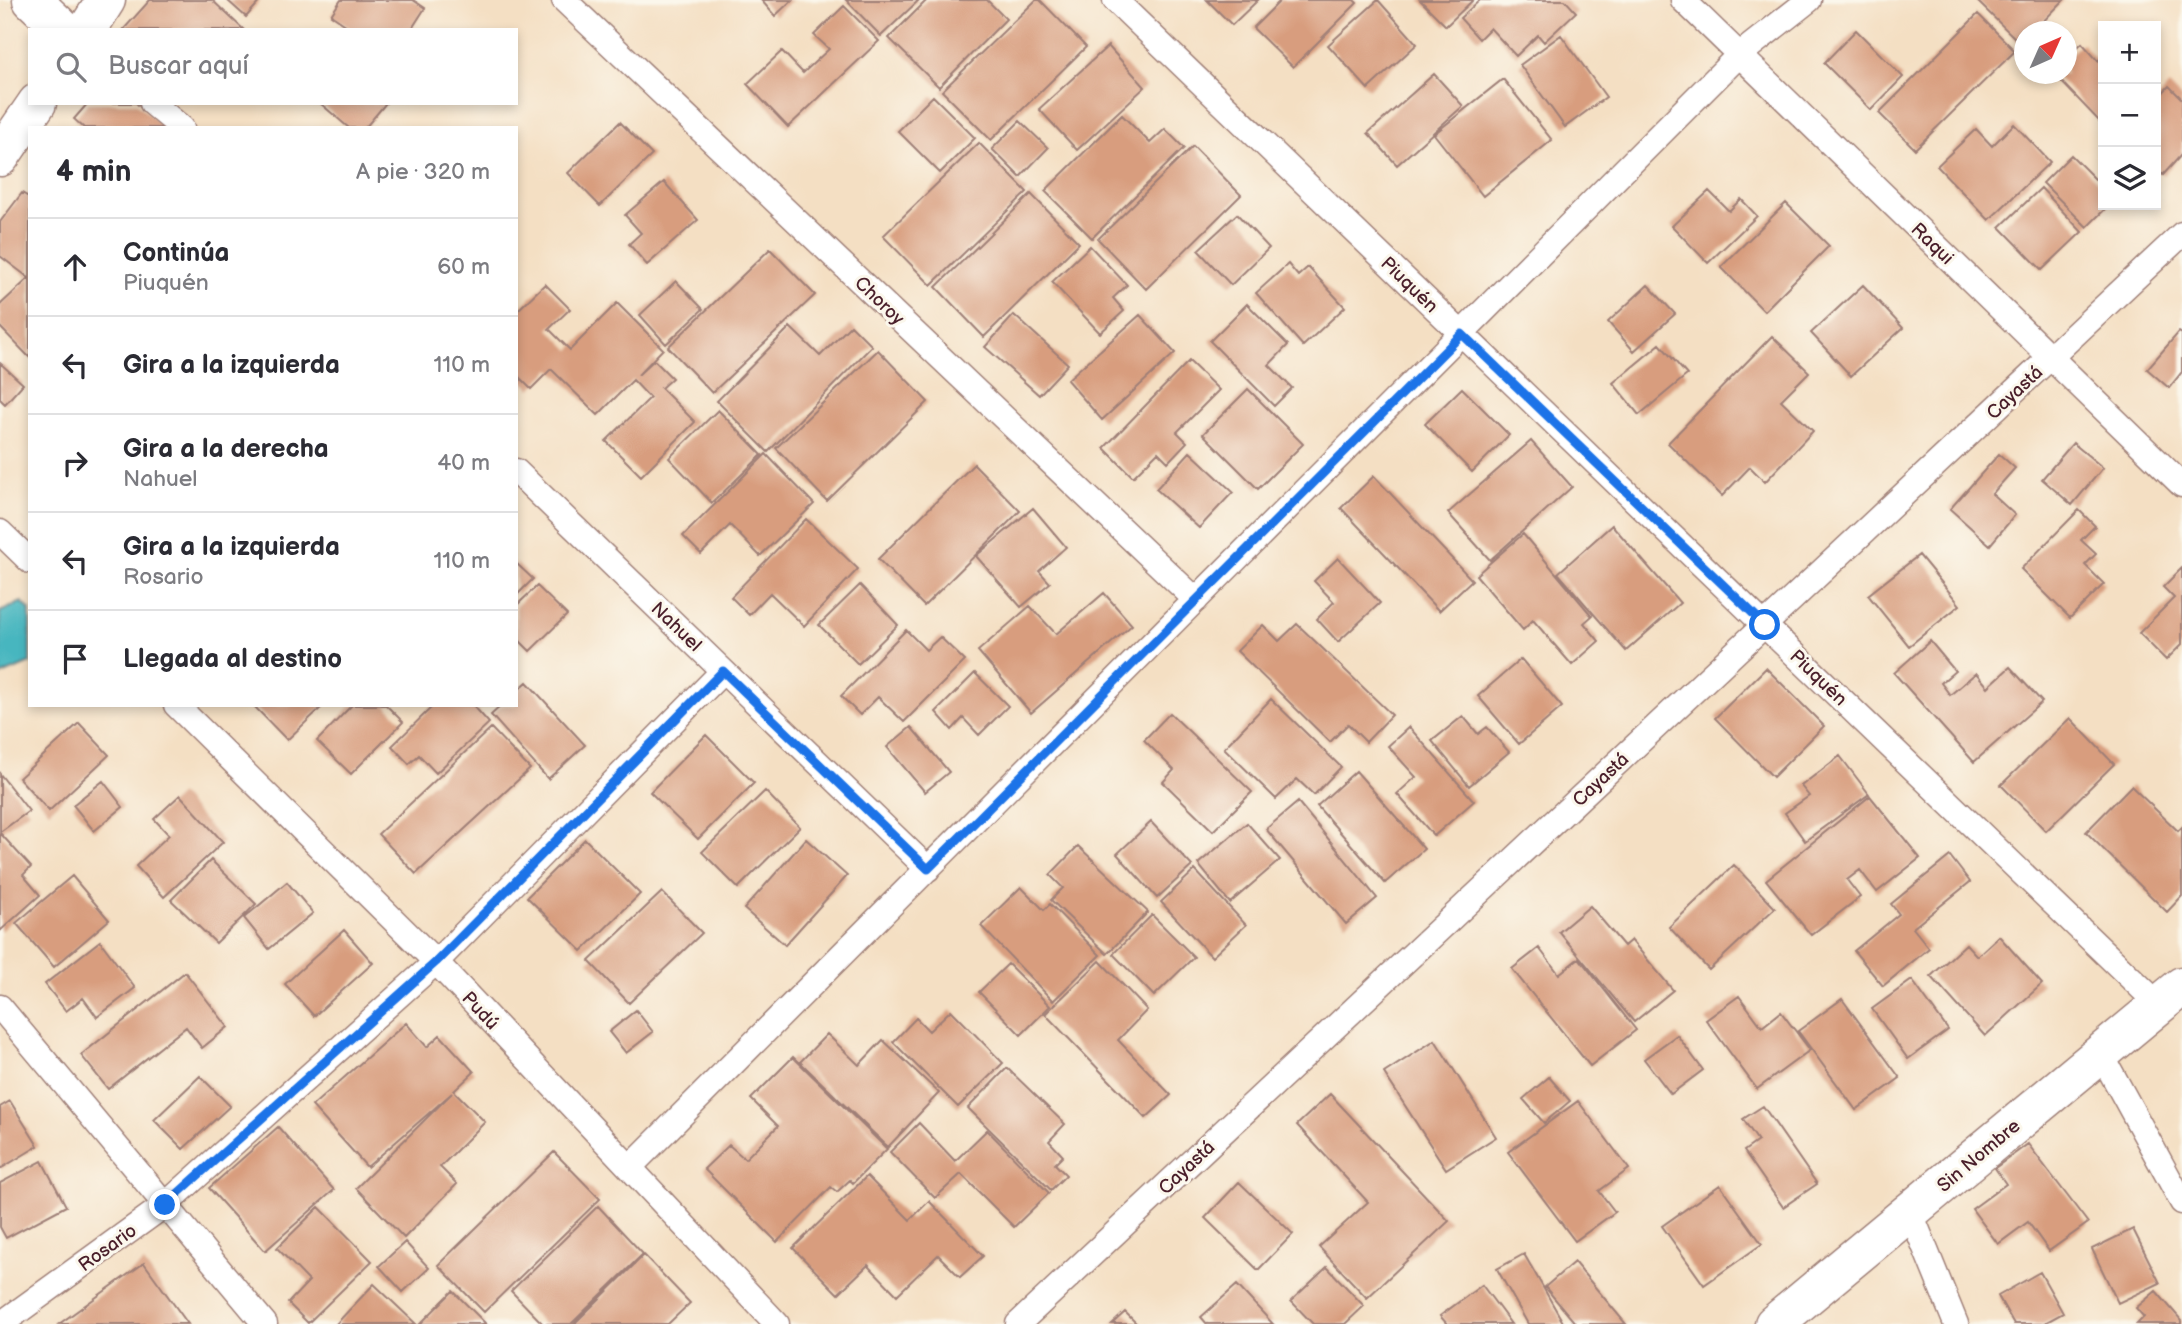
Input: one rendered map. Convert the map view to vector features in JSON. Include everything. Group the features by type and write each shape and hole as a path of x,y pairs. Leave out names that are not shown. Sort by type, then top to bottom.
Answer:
{"street":[{"path":"32,0 62,28"},
{"path":"88,28 106,0"},
{"path":"0,158 36,105"},
{"name":"Sin Nombre","path":"1774,1324 2171,996"}],"lane":[{"name":"Choroy","path":"564,0 1196,600"},
{"name":"Piuquén","path":"1115,0 1765,625 2171,996"},
{"name":"Raqui","path":"1683,0 2182,485"},
{"path":"630,1167 1739,55 1809,0"},
{"path":"154,105 180,126"},
{"name":"Cayastá","path":"1018,1324 2182,234"},
{"name":"Nahuel","path":"518,473 928,869"},
{"path":"0,531 28,559"},
{"name":"Rosario","path":"1,1324 165,1205 436,962 723,671"},
{"name":"Pudú","path":"178,707 436,962 777,1324"},
{"path":"0,1007 265,1324"},
{"path":"2101,1054 2182,1202"},
{"path":"1910,1211 1955,1324"}],"water":[{"path":"22,602 28,608 28,664 0,676 0,612"}],"building":[{"path":"150,0 212,0 242,28 125,28"},
{"path":"227,0 261,0 246,17"},
{"path":"341,0 413,0 425,8 412,28 350,28 331,15"},
{"path":"761,0 792,0 775,16"},
{"path":"846,0 919,0 881,36"},
{"path":"927,0 987,0 1006,19 939,87 889,38"},
{"path":"1036,0 1040,0 1086,47 991,140 942,91"},
{"path":"1207,0 1258,0 1232,25"},
{"path":"1281,0 1354,0 1357,3 1293,67 1253,28"},
{"path":"1378,0 1417,44 1368,89 1328,45"},
{"path":"1420,0 1473,0 1446,26"},
{"path":"1480,0 1565,0 1576,12 1544,42 1538,35 1516,56 1490,28 1479,39 1460,18"},
{"path":"1976,0 2064,0 2044,21 2014,21 2014,37"},
{"path":"844,6 879,41 788,127 747,84 782,51 803,73 829,49 814,35"},
{"path":"1978,14 2014,50 1915,149 1879,113"},
{"path":"1856,30 1903,77 1871,110 1824,63"},
{"path":"1561,35 1606,97 1565,127 1520,65"},
{"path":"2082,43 2098,61 2098,120 2064,84 2077,84 2077,48"},
{"path":"1108,46 1145,87 1077,150 1039,109"},
{"path":"1434,74 1463,106 1397,165 1368,133"},
{"path":"1503,79 1552,140 1483,196 1434,134"},
{"path":"2169,86 2182,99 2182,154 2163,175 2161,173 2161,95"},
{"path":"933,96 975,138 940,173 898,131"},
{"path":"86,105 138,105 162,126 82,126 74,119"},
{"path":"322,105 384,105 367,126 347,126"},
{"path":"1122,115 1150,143 1165,129 1184,148 1092,238 1045,191"},
{"path":"1020,121 1048,148 1020,177 992,149"},
{"path":"620,122 652,155 600,206 568,173"},
{"path":"2014,124 2050,162 1989,220 1937,166 1976,129 1992,146"},
{"path":"979,143 1027,192 931,285 883,236"},
{"path":"1193,146 1241,195 1146,289 1098,239"},
{"path":"2071,155 2098,182 2098,210 2104,210 2087,227 2043,183"},
{"path":"664,182 698,220 647,265 629,244 641,233 625,215"},
{"path":"2041,188 2082,232 2042,270 2000,227"},
{"path":"1709,191 1729,211 1741,199 1757,216 1708,263 1672,226"},
{"path":"22,193 28,197 28,277 0,256 0,222"},
{"path":"1031,194 1079,243 984,337 936,287"},
{"path":"1786,203 1829,246 1764,311 1721,267"},
{"path":"1237,214 1269,248 1231,285 1198,250"},
{"path":"1090,246 1127,285 1113,298 1124,311 1100,333 1052,282"},
{"path":"770,249 815,295 712,393 668,347"},
{"path":"1288,264 1298,276 1308,267 1345,307 1303,346 1256,293"},
{"path":"28,279 28,356 0,327 0,305"},
{"path":"676,281 703,309 666,344 640,315"},
{"path":"545,284 570,309 549,329 570,350 617,303 663,349 638,375 654,360 672,378 661,388 695,422 641,476 606,441 650,398 633,380 598,415 551,369 531,389 518,376 518,310"},
{"path":"1648,285 1675,314 1634,351 1608,322"},
{"path":"1863,285 1903,328 1851,376 1811,333"},
{"path":"1247,304 1288,345 1269,365 1292,388 1274,406 1210,341"},
{"path":"1014,315 1068,364 1039,395 985,347"},
{"path":"1140,315 1175,353 1102,420 1067,380"},
{"path":"851,325 872,346 768,452 717,401 790,327 820,356"},
{"path":"2179,332 2182,334 2182,372 2169,388 2147,369"},
{"path":"1772,336 1809,372 1781,400 1813,431 1765,482 1750,467 1722,496 1668,443"},
{"path":"1660,344 1687,375 1639,415 1613,383"},
{"path":"878,350 928,402 827,501 776,448"},
{"path":"1189,361 1219,390 1177,432 1187,442 1168,462 1158,452 1133,477 1104,448"},
{"path":"0,363 23,384 5,404 0,399"},
{"path":"1462,388 1509,435 1472,472 1425,424"},
{"path":"1248,389 1303,444 1258,489 1203,434"},
{"path":"718,410 762,455 712,503 669,458"},
{"path":"1531,441 1572,487 1490,560 1448,513"},
{"path":"2073,443 2103,468 2072,505 2042,479"},
{"path":"1190,452 1233,492 1199,528 1156,489"},
{"path":"766,454 814,504 760,556 730,525 701,554 683,536"},
{"path":"1999,454 2015,468 1992,494 2015,515 1990,545 1950,509"},
{"path":"974,464 1020,511 924,606 878,559"},
{"path":"1374,476 1472,580 1439,611 1341,508"},
{"path":"1033,508 1066,547 1039,571 1050,583 1021,607 976,556"},
{"path":"2079,510 2095,526 2081,540 2096,554 2085,565 2104,584 2070,618 2021,569"},
{"path":"806,519 858,569 804,626 770,593 749,615 731,597"},
{"path":"1612,525 1680,603 1626,651 1558,573"},
{"path":"1523,534 1592,616 1584,623 1599,641 1572,665 1533,620 1523,630 1476,575"},
{"path":"1919,555 1960,605 1909,646 1868,595"},
{"path":"1338,558 1380,603 1338,642 1317,619 1334,602 1314,581"},
{"path":"518,565 533,579 518,594"},
{"path":"2182,568 2182,644 2166,660 2139,633 2174,598 2163,587"},
{"path":"860,585 898,625 858,664 819,625"},
{"path":"537,586 567,615 530,651 518,639 518,604"},
{"path":"1104,593 1132,625 1031,713 978,651 1030,606 1056,634"},
{"path":"1297,624 1392,715 1366,742 1348,724 1330,742 1237,651 1263,625 1279,641"},
{"path":"906,630 926,650 940,637 965,661 904,722 878,697 860,715 841,696"},
{"path":"1930,641 1955,671 1941,683 1950,695 1976,673 1988,687 2010,667 2042,702 1974,762 1894,673"},
{"path":"1521,659 1562,707 1519,744 1478,696"},
{"path":"1766,668 1824,726 1773,777 1715,718"},
{"path":"975,673 1008,706 979,735 963,718 952,730 936,712"},
{"path":"527,682 585,745 548,779 491,715 500,707 518,707 518,690"},
{"path":"1271,699 1341,767 1314,795 1297,779 1276,799 1224,748"},
{"path":"255,707 322,707 287,740"},
{"path":"350,707 388,707 403,722 351,774 317,741"},
{"path":"432,707 475,707 489,723 436,773 419,755 409,764 392,746"},
{"path":"1170,713 1252,792 1213,831 1163,782 1174,770 1144,740"},
{"path":"1463,716 1478,734 1487,727 1509,752 1469,786 1432,741"},
{"path":"2070,718 2114,764 2046,831 2001,785"},
{"path":"79,723 109,755 49,811 19,778"},
{"path":"911,727 949,772 925,792 887,747"},
{"path":"1409,727 1474,801 1434,836 1397,794 1416,777 1388,746"},
{"path":"491,728 530,769 416,874 378,834"},
{"path":"706,735 754,783 698,839 650,792"},
{"path":"1840,756 1869,794 1805,841 1785,813 1809,796 1801,786"},
{"path":"1356,771 1424,849 1385,883 1317,806"},
{"path":"0,774 29,811 0,832"},
{"path":"103,781 123,807 94,831 73,805"},
{"path":"2131,786 2178,831 2182,827 2182,896 2167,912 2086,832"},
{"path":"765,791 800,827 738,888 702,852"},
{"path":"180,795 223,842 164,897 136,866 169,835 154,819"},
{"path":"1870,796 1920,858 1877,892 1860,870 1847,880 1860,897 1811,935 1766,880"},
{"path":"1298,802 1377,898 1346,924 1266,829"},
{"path":"1151,822 1192,866 1157,898 1117,854"},
{"path":"1247,823 1280,860 1230,903 1198,864"},
{"path":"0,833 31,867 23,875 40,895 0,931"},
{"path":"585,839 640,894 582,951 527,897"},
{"path":"806,839 847,876 785,945 744,909"},
{"path":"1078,846 1148,912 1107,954 1051,900 1063,888 1050,875"},
{"path":"1950,856 1970,882 1913,928 1929,948 1883,986 1854,951 1899,914 1891,904"},
{"path":"211,860 256,904 216,943 171,900"},
{"path":"1734,865 1775,908 1709,970 1669,927"},
{"path":"1195,870 1246,925 1212,957 1161,902"},
{"path":"72,876 109,920 54,967 16,923"},
{"path":"287,882 313,913 269,949 244,918"},
{"path":"1021,887 1044,910 1050,904 1100,955 1053,1001 981,926"},
{"path":"662,892 702,933 629,1003 589,961"},
{"path":"1590,906 1624,946 1631,940 1673,990 1634,1022 1559,932"},
{"path":"1152,915 1194,957 1154,996 1113,954"},
{"path":"344,930 373,963 314,1016 285,984"},
{"path":"1999,936 2042,984 1985,1036 1931,976 1966,944 1977,956"},
{"path":"100,941 135,988 97,1017 83,998 66,1011 45,984"},
{"path":"1539,948 1559,974 1579,958 1636,1030 1590,1066 1512,969"},
{"path":"1100,961 1147,1010 1118,1040 1171,1095 1146,1118 1045,1014"},
{"path":"1008,964 1050,1006 1021,1035 979,992"},
{"path":"185,972 228,1027 202,1048 186,1027 108,1089 81,1055"},
{"path":"1912,980 1948,1030 1908,1059 1872,1009"},
{"path":"1739,996 1762,1027 1781,1012 1810,1050 1757,1089 1706,1020"},
{"path":"1842,999 1900,1078 1856,1110 1798,1031"},
{"path":"636,1010 653,1032 626,1053 609,1032"},
{"path":"951,1010 1003,1063 958,1107 893,1042 916,1018 929,1031"},
{"path":"406,1023 427,1047 440,1035 474,1072 454,1091 485,1122 440,1167 457,1184 404,1238 356,1188 452,1093 367,1167 312,1106"},
{"path":"827,1034 859,1065 883,1040 939,1093 888,1147 800,1062"},
{"path":"1677,1035 1703,1070 1671,1094 1644,1059"},
{"path":"1435,1040 1496,1137 1446,1169 1384,1073"},
{"path":"793,1057 887,1149 853,1183 850,1180 837,1192 831,1187 777,1242 704,1169 729,1145 745,1159 778,1126 751,1099"},
{"path":"1007,1068 1065,1124 1049,1141 1063,1156 1055,1164 1066,1175 1051,1190 968,1108"},
{"path":"200,1076 230,1106 183,1149 154,1120"},
{"path":"1549,1077 1570,1101 1544,1123 1523,1099"},
{"path":"1330,1094 1449,1221 1367,1298 1319,1247 1368,1202 1297,1125"},
{"path":"10,1101 38,1146 0,1169 0,1107"},
{"path":"1578,1101 1629,1169 1599,1191 1615,1212 1575,1241 1508,1152"},
{"path":"1763,1106 1817,1184 1783,1207 1744,1151 1758,1141 1743,1119"},
{"path":"919,1123 955,1161 987,1130 1049,1193 1014,1227 961,1174 935,1198 890,1152"},
{"path":"278,1127 334,1190 265,1251 209,1188"},
{"path":"2028,1144 2088,1223 2049,1251 2028,1222 1998,1244 1972,1209 2006,1184 1995,1168"},
{"path":"554,1152 600,1199 484,1312 438,1265"},
{"path":"42,1161 66,1206 6,1238 0,1227 0,1183"},
{"path":"867,1176 910,1220 929,1201 983,1256 960,1277 938,1255 897,1295 868,1265 838,1294 793,1248"},
{"path":"1239,1182 1293,1234 1258,1270 1205,1218"},
{"path":"1720,1185 1762,1244 1704,1285 1662,1226"},
{"path":"598,1206 643,1254 571,1324 543,1324 511,1291"},
{"path":"319,1207 372,1261 308,1323 288,1303 309,1281 277,1248"},
{"path":"2133,1229 2160,1283 2118,1303 2092,1249"},
{"path":"405,1242 429,1268 403,1292 379,1266"},
{"path":"1524,1254 1564,1324 1528,1324 1497,1269"},
{"path":"644,1255 690,1303 668,1324 574,1324"},
{"path":"1574,1262 1626,1324 1576,1324 1545,1287"},
{"path":"144,1263 188,1324 59,1324"},
{"path":"1327,1267 1364,1306 1345,1324 1313,1324 1291,1301"},
{"path":"2040,1272 2063,1313 2043,1324 2014,1324 1998,1296"},
{"path":"374,1284 416,1324 336,1324"},
{"path":"1237,1285 1273,1324 1207,1324 1201,1317"},
{"path":"1482,1285 1511,1324 1447,1324 1440,1316"},
{"path":"453,1291 486,1324 420,1324"},
{"path":"2156,1291 2182,1324 2137,1324 2144,1317 2136,1308"},
{"path":"1125,1312 1137,1324 1112,1324"}],"route":[{"path":"165,1205 436,962 723,671 928,869 1462,334 1765,625"}]}
